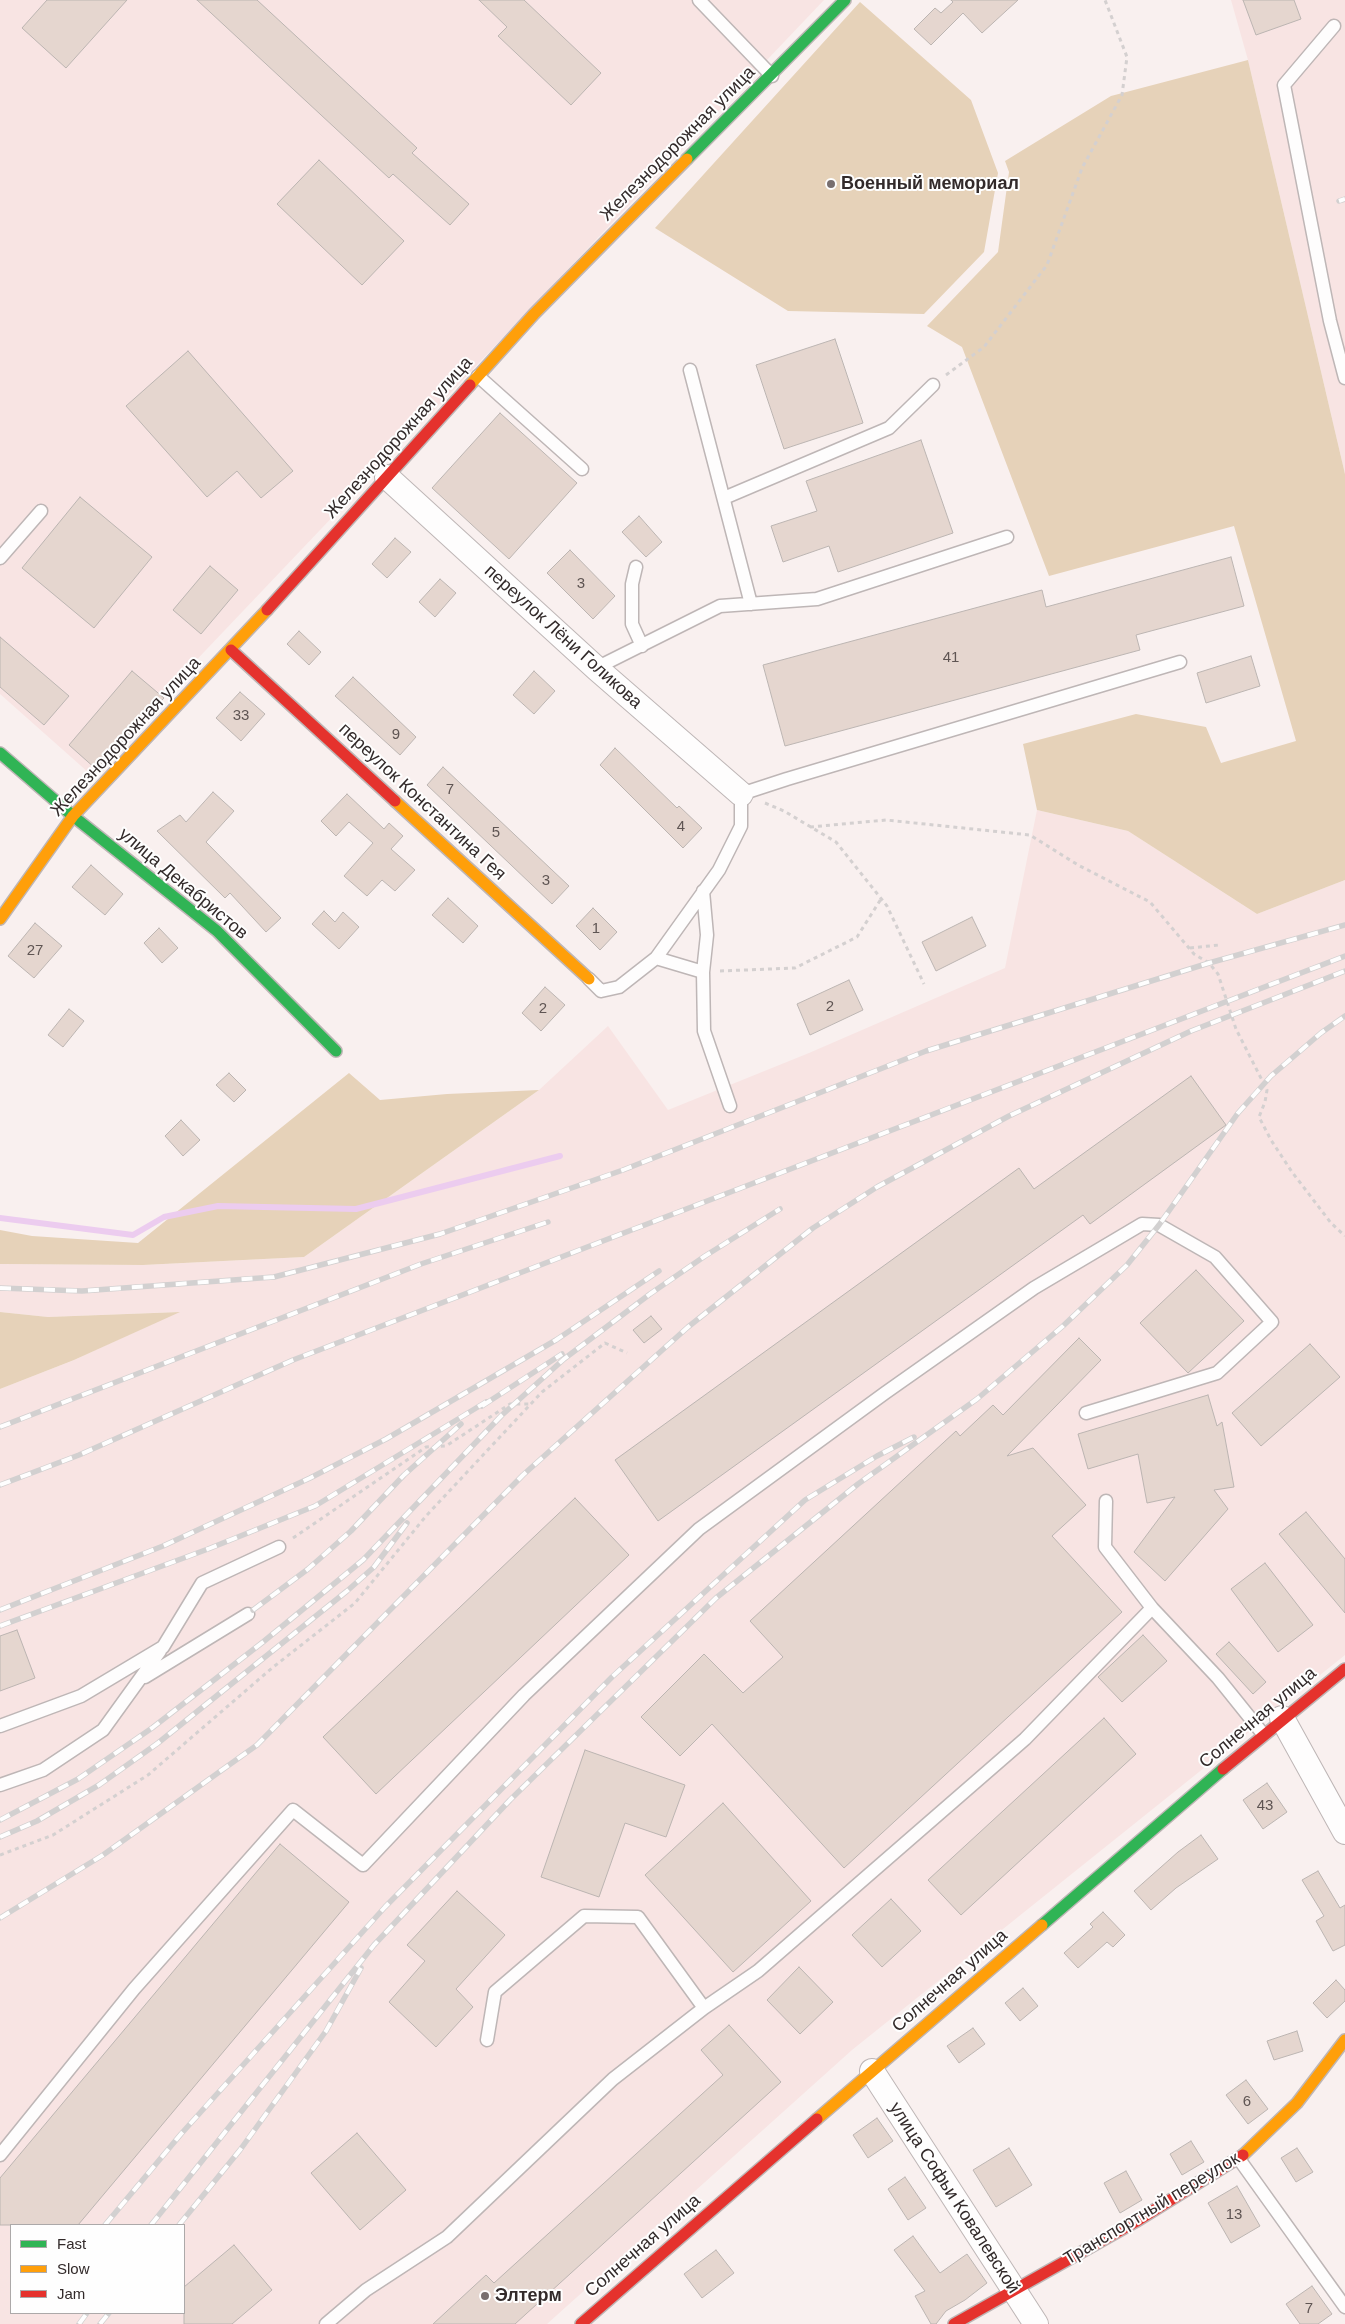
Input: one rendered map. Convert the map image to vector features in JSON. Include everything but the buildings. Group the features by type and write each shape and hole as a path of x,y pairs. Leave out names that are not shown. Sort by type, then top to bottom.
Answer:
{"street":[{"name":"Железнодорожная улица","path":"0,918 73,816 231,650 534,314 772,76 845,0"},
{"name":"переулок Лёни Голикова","path":"387,477 596,668 741,794"},
{"name":"переулок Константина Гея","path":"231,650 589,979"},
{"name":"улица Декабристов","path":"0,753 73,816 217,931 336,1051"},
{"name":"Солнечная улица","path":"581,2324 1263,1734 1345,1669"},
{"path":"1282,1718 1345,1832"},
{"name":"Транспортный переулок","path":"954,2324 1135,2222 1239,2159 1297,2103 1345,2040"},
{"name":"улица Софьи Ковалевской","path":"872,2071 1036,2324"}],"lane":[{"path":"699,0 772,76"},
{"path":"1334,26 1284,85 1330,320 1345,378"},
{"path":"690,370 751,604"},
{"path":"478,376 582,469"},
{"path":"724,498 889,428 933,384"},
{"path":"0,558 41,511"},
{"path":"596,668 720,606 817,599 1007,537"},
{"path":"636,567 632,584 632,624 642,646"},
{"path":"589,979 601,991 619,987 656,958 719,870 741,826 741,794 1180,662"},
{"path":"703,891 707,935 703,972 704,1031 730,1106"},
{"path":"656,958 703,972"},
{"path":"0,2155 134,1989 294,1810 363,1865 524,1695 699,1529 885,1393 1034,1288 1142,1224 1159,1225 1215,1257 1272,1322 1217,1373 1086,1412"},
{"path":"1106,1501 1105,1547 1152,1608 1218,1678 1263,1734"},
{"path":"0,1785 43,1770 103,1730 163,1647 202,1583 279,1547"},
{"path":"326,2324 366,2290 446,2237 613,2080 704,2008 758,1971 1025,1739 1152,1608"},
{"path":"139,1680 248,1614"},
{"path":"0,1726 81,1696 163,1647"},
{"path":"488,2040 495,1992 584,1916 638,1917 704,2008"},
{"path":"1239,2159 1345,2307"}],"path":[{"path":"933,384 984,347 1047,265 1082,168 1122,95 1127,57 1105,0"},
{"path":"741,794 784,811 836,842 887,906 924,984"},
{"path":"810,827 886,820 1030,835 1078,865 1150,902 1190,948 1209,963 1218,974 1236,1029 1267,1090 1259,1117 1270,1140 1331,1223 1345,1236"},
{"path":"703,972 795,968 857,937 881,899"},
{"path":"1190,948 1219,945"},
{"path":"0,1855 54,1835 148,1775 272,1668 355,1603 426,1516 542,1392 605,1343 626,1353"},
{"path":"279,1547 426,1447 446,1446 510,1404 531,1404"}],"shaded area":[{"path":"0,0 824,0 89,773 0,694"},
{"path":"1231,0 1345,0 1345,474 1248,60"},
{"path":"860,2 971,100 998,173 984,252 924,314 788,311 655,228"},
{"path":"1248,60 1345,474 1345,880 1257,914 1128,831 1037,810 1023,744 1136,714 1206,727 1221,763 1296,741 1234,526 1049,576 962,347 927,326 998,252 1009,172 1005,161 1111,96"},
{"path":"1037,810 1128,831 1257,914 1345,880 1345,1655 852,2050 547,2324 0,2324 0,1389 74,1360 178,1312 48,1317 0,1312 0,1264 143,1265 304,1257 539,1090 608,1026 668,1110 809,1053 1005,968"},
{"path":"349,1073 380,1100 447,1094 539,1090 304,1257 143,1265 0,1264 0,1230 32,1236 138,1243"},
{"path":"0,1312 48,1317 180,1312 74,1360 0,1389"}],"waterway":[{"path":"0,1218 133,1235 164,1217 218,1206 356,1209 560,1156"}],"railway":[{"path":"1339,201 1345,199"},
{"path":"0,1288 82,1291 274,1277 440,1234 623,1170 926,1051 1209,963 1345,925"},
{"path":"0,1485 79,1455 293,1360 1345,956"},
{"path":"0,1918 103,1855 257,1745 523,1475 688,1327 813,1228 877,1187 1009,1116 1191,1031 1345,971"},
{"path":"152,2224 374,1945 510,1800 716,1598 858,1484 977,1399 1063,1326 1127,1265 1159,1225 1238,1113 1271,1076 1321,1033 1345,1016"},
{"path":"0,1820 78,1779 152,1728 263,1642 363,1560 502,1415 564,1359 650,1294 705,1256 780,1209"},
{"path":"0,1427 421,1264 548,1222"},
{"path":"0,1610 163,1546 310,1478 386,1439 556,1340 659,1271"},
{"path":"482,1406 562,1354"},
{"path":"0,1626 208,1549 315,1506 486,1402"},
{"path":"253,1610 308,1569 351,1531 404,1475 461,1424"},
{"path":"106,2224 181,2134 385,1907 612,1677 805,1500 877,1456 914,1437"},
{"path":"0,1837 37,1821 99,1785 158,1743 347,1591 374,1567 407,1523"},
{"path":"180,2224 240,2150 326,2031 361,1968"},
{"path":"79,2324 86,2314"},
{"path":"100,2324 108,2314"}],"traffic: fast":[{"path":"687,159 845,0"},
{"path":"0,753 73,816 217,931 336,1051"},
{"path":"1042,1925 1223,1769"}],"traffic: slow":[{"path":"470,385 534,314 687,159"},
{"path":"0,919 73,816 267,610"},
{"path":"395,801 589,979"},
{"path":"817,2119 1042,1925"},
{"path":"1243,2155 1297,2103 1345,2040"}],"traffic: jam":[{"path":"267,610 470,385"},
{"path":"231,650 395,801"},
{"path":"1223,1769 1345,1669"},
{"path":"581,2324 817,2119"},
{"path":"954,2324 1135,2222 1243,2155"}],"place":[{"name":"Военный мемориал","path":"831,184"},
{"name":"Элтерм","path":"485,2296"}]}
